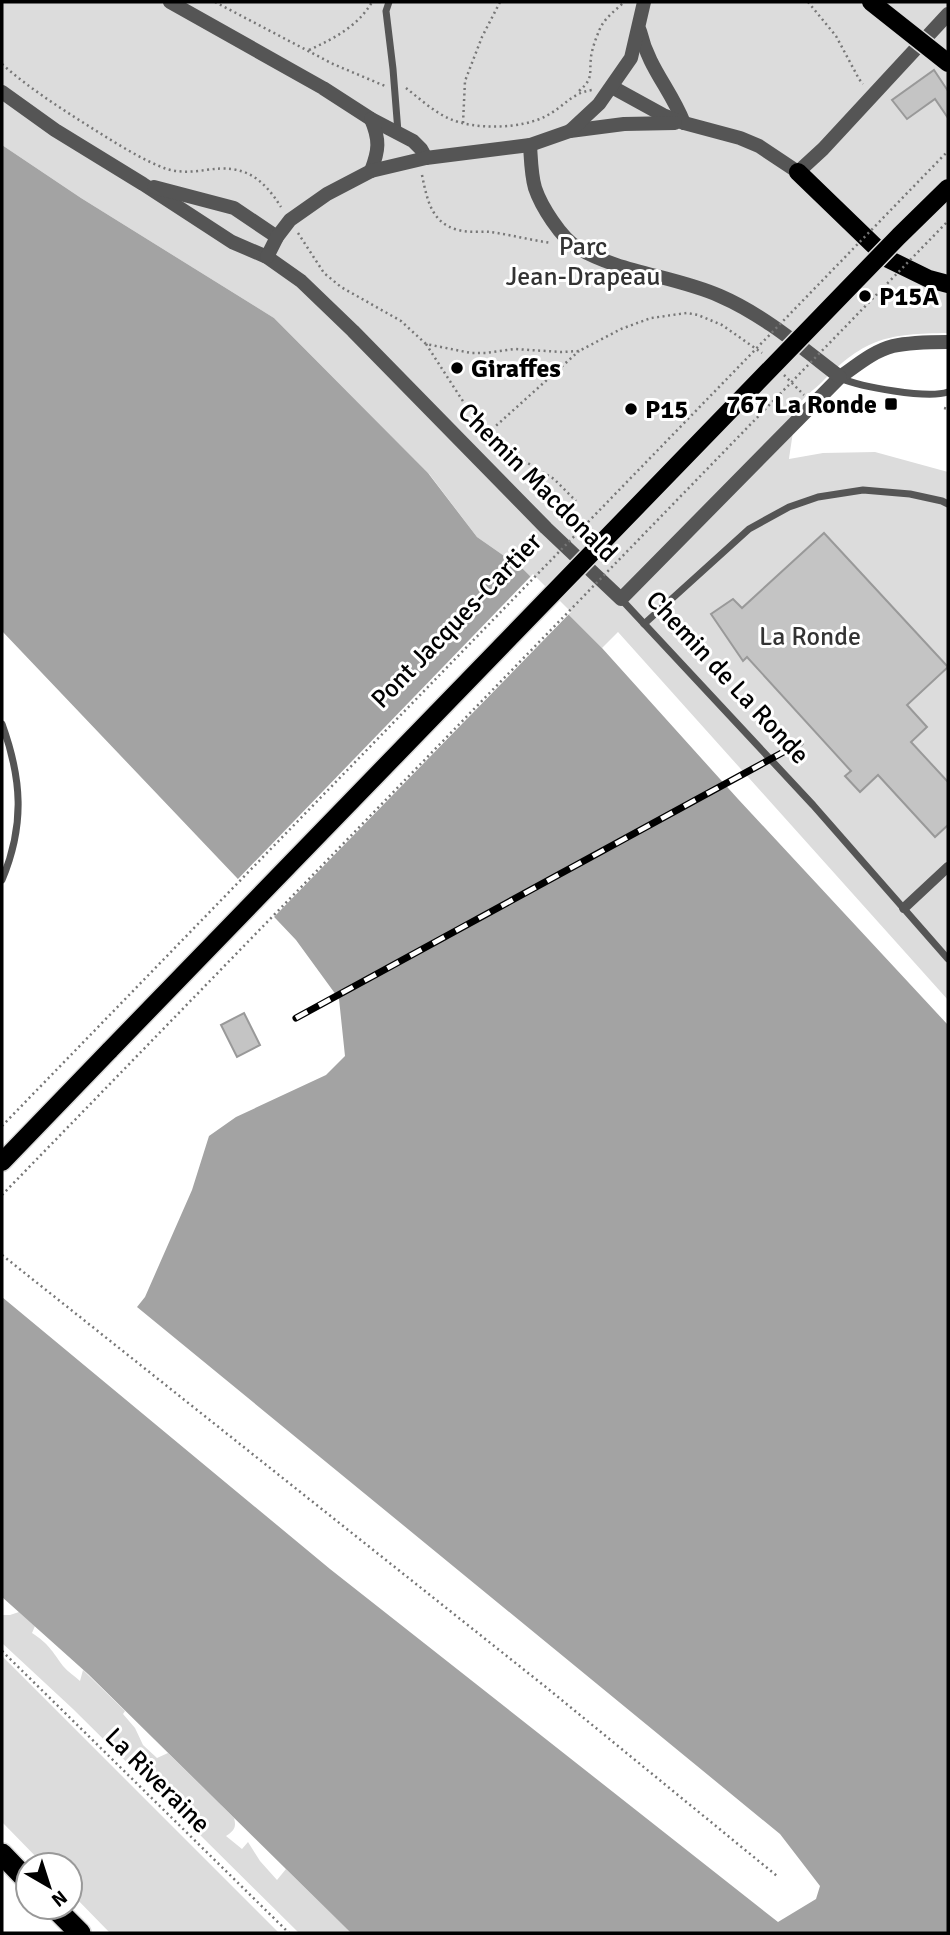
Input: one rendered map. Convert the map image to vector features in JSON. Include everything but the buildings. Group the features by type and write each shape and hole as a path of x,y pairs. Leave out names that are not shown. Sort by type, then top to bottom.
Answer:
{"main road":[{"path":"872,2 948,63"},
{"path":"798,172 888,259 929,279 948,284"},
{"name":"Pont Jacques-Cartier","path":"2,1162 948,188"}],"street":[{"path":"170,2 413,141 426,158"},
{"path":"570,131 598,104 631,58 644,2"},
{"path":"612,87 663,116 759,146 798,172 823,149 948,14"},
{"path":"639,26 652,66 674,100 684,123"},
{"name":"Chemin Macdonald","path":"2,92 55,131 232,242 267,257 301,281 538,520 621,599"},
{"path":"371,119 378,143 377,156 371,171"},
{"path":"267,257 290,220 327,194 371,171 426,158 530,145 570,131 637,123 684,123"},
{"path":"530,145 534,181 541,204 576,247 616,264 693,285 741,306 840,377"},
{"name":"Chemin Macdonald","path":"143,184 222,204 241,212 277,237"},
{"path":"210,228 222,204"},
{"name":"Chemin de La Ronde","path":"621,599 840,377 890,347 948,342"},
{"path":"904,908 948,867"}],"lane":[{"path":"389,2 386,11 398,132"},
{"path":"840,377 853,383 934,395 948,392"},
{"path":"644,624 749,529 789,507 818,497 863,490 910,494 942,500 948,504"},
{"name":"Chemin de La Ronde","path":"621,599 804,795 948,959"},
{"path":"2,724 19,794 17,834 2,880"}],"path":[{"path":"215,2 333,64 395,90"},
{"path":"308,51 353,26 371,2"},
{"path":"463,123 465,81 482,37 500,2"},
{"path":"394,81 430,108 463,123 489,127 526,123 547,116 587,85 591,76 591,57 599,31 605,20 624,2"},
{"path":"808,2 836,36 859,79 866,86"},
{"path":"2,64 56,106 163,168 196,172 227,168 245,172 265,184 324,273 341,287 401,321 426,345 468,409 501,447 554,479 576,501"},
{"path":"579,92 612,87"},
{"name":"Pont Jacques-Cartier","path":"2,1126 948,150"},
{"path":"426,158 422,174 426,196 433,214 446,225 460,231 493,233 576,247"},
{"path":"2,1195 948,221"},
{"path":"488,433 579,351 621,328 651,318 687,313 698,315 722,325 762,353"},
{"path":"426,345 471,353 515,349 579,351"},
{"path":"778,369 806,398"},
{"path":"2,1255 547,1688 777,1876"},
{"name":"La Riveraine","path":"2,1651 289,1933"}],"green space":[{"name":"Parc Jean-Drapeau","path":"2,2 948,2 948,333 909,335 879,341 865,347 838,367 799,405 789,459 823,453 875,452 948,472 948,1000 618,632 602,648 523,569 477,537 430,475 274,318 81,198 2,145"},
{"path":"19,1612 35,1626 32,1633 46,1644 67,1670 80,1681 83,1670 125,1711 123,1714 135,1728 143,1745 157,1758 168,1753 234,1818 234,1829 226,1836 242,1849 248,1842 277,1880 286,1869 351,1933 299,1933 73,1709 2,1643 2,1615"},
{"path":"2,1656 279,1933 110,1933 84,1906 84,1851 30,1851 2,1822"}],"shaded area":[{"path":"2,145 81,198 274,318 428,473 477,537 523,569 602,648 948,1025 948,1933 351,1933 88,1674 2,1597 2,1297 330,1569 778,1922 816,1899 820,1886 780,1834 137,1307 145,1297 192,1190 209,1136 236,1117 326,1075 345,1056 339,999 296,940 2,631"}],"pier":[{"path":"533,574 571,612 272,919 236,881"}],"railway":[{"path":"296,1018 800,743"}],"place":[{"name":"P15A","path":"865,296"},
{"name":"Giraffes","path":"457,368"},
{"name":"767 La Ronde","path":"891,404"},
{"name":"P15","path":"631,409"}],"park label":[{"name":"La Ronde","path":"810,636"}]}
